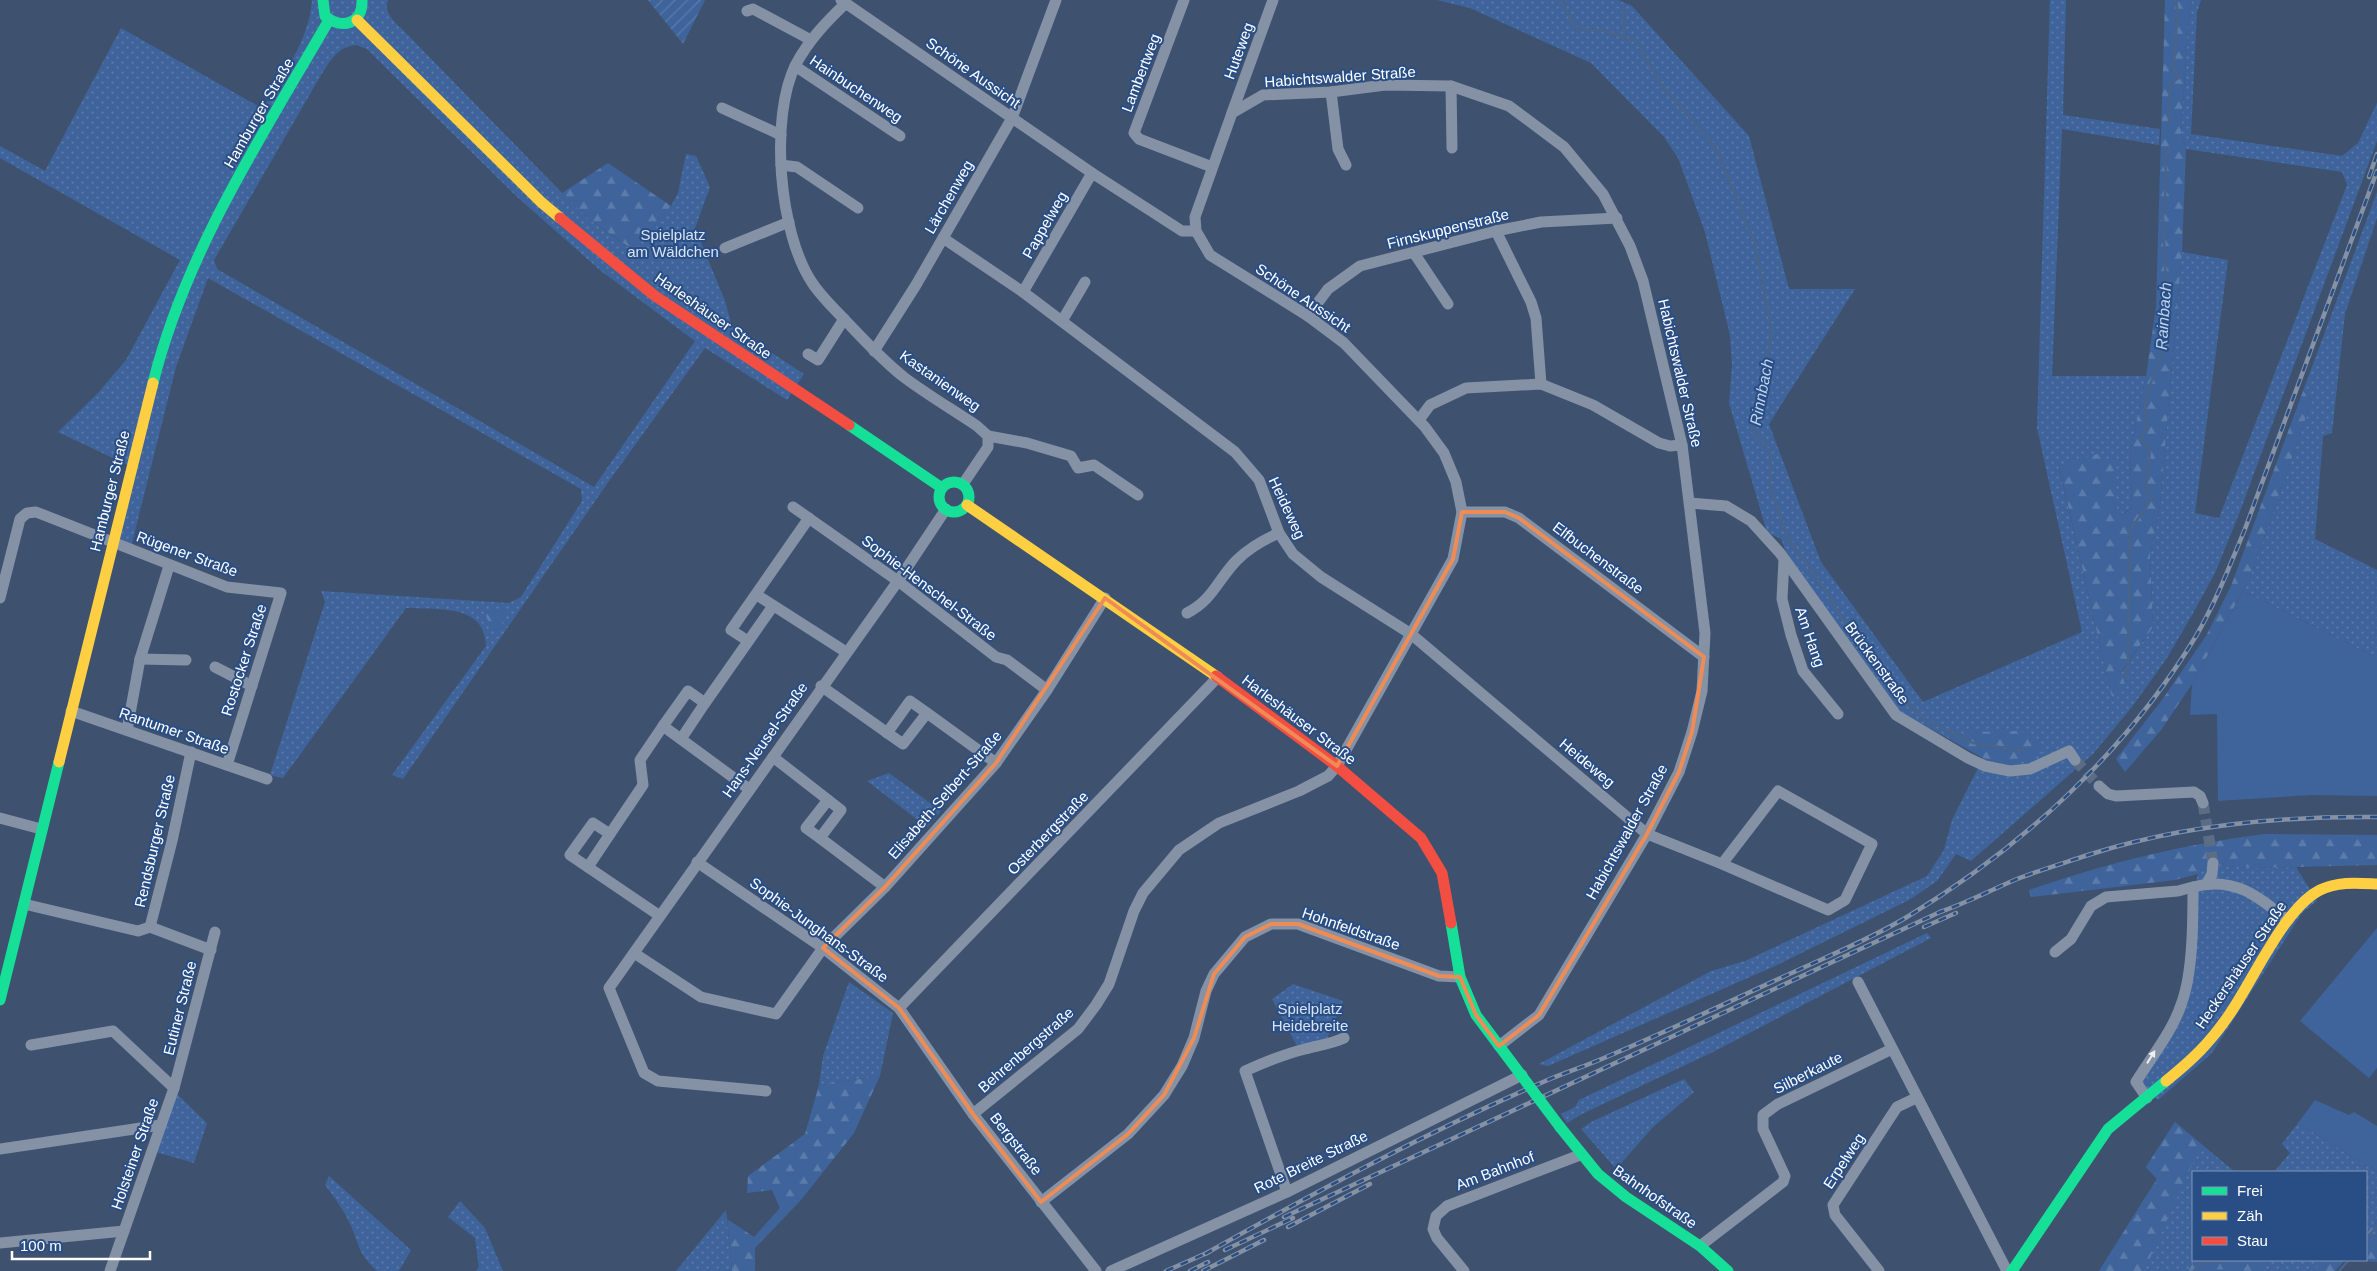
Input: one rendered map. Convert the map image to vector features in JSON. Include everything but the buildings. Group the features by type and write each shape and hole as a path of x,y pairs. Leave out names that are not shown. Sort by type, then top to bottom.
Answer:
{"main road":[{"path":"323,0 323,11 329,20 340,26 352,24 357,20 362,10 362,0"},
{"name":"Hamburger Straße","path":"0,1000 162,348 194,262 256,146 329,20"},
{"name":"Harleshäuser Straße","path":"357,20 541,202 655,296 943,487"},
{"path":"955,482 963,484 969,494 967,505 957,512 946,509 940,500 943,487 955,482"},
{"name":"Harleshäuser Straße","path":"967,505 1218,677 1337,766 1421,838 1434,856 1444,881 1460,977 1476,1015 1499,1046"},
{"name":"Heckershäuser Straße","path":"2012,1271 2108,1129 2199,1054 2229,1015 2286,920 2305,900 2320,890 2352,883 2377,884"},
{"name":"Bahnhofstraße","path":"1499,1046 1580,1155 1598,1174 1626,1197 1700,1246 1728,1271"}],"street":[{"name":"Lärchenweg","path":"874,351 943,238 1012,118 1056,0"},
{"name":"Lambertweg","path":"1184,0 1134,133 1138,140 1212,167"},
{"name":"Huteweg","path":"1232,113 1273,0"},
{"name":"Schöne Aussicht","path":"844,2 1092,173 1182,231 1196,231 1210,255 1308,316 1344,343 1418,420 1444,453 1456,482 1462,512 1453,559 1337,766"},
{"name":"Kastanienweg","path":"844,2 811,40 795,66 786,97 781,135 781,165 789,222 802,264 812,283 874,351 905,378 977,426 988,436 1028,443 1071,456 1078,468 1094,465 1138,495"},
{"path":"747,11 753,10 811,40"},
{"name":"Hainbuchenweg","path":"795,66 900,136"},
{"name":"Habichtswalder Straße","path":"1232,113 1263,95 1331,92 1385,86 1451,86 1509,106 1564,148 1603,194 1630,246 1643,282 1682,445 1705,633 1702,691 1692,732 1679,772 1647,834 1539,1015 1499,1046"},
{"path":"1451,86 1452,148"},
{"path":"1331,92 1338,149 1346,165"},
{"path":"722,108 781,135"},
{"path":"1196,231 1195,217 1232,113"},
{"path":"781,165 797,167 858,208"},
{"name":"Pappelweg","path":"1023,292 1092,173"},
{"name":"Firnskuppenstraße","path":"1308,316 1328,288 1360,266 1496,231 1541,222 1617,218"},
{"path":"725,248 789,222"},
{"path":"1496,231 1531,302 1536,318 1541,384"},
{"name":"Heideweg","path":"943,238 1023,292 1235,452 1259,480 1279,533 1293,554 1321,577 1411,634 1647,834 1828,910 1846,900 1872,844 1778,791 1722,864"},
{"path":"1414,253 1448,304"},
{"path":"1062,321 1085,282"},
{"path":"808,354 818,360 844,319"},
{"path":"1418,420 1430,406 1466,388 1541,384 1593,405 1659,444 1682,445"},
{"path":"963,484 988,447 988,436"},
{"name":"Brückenstraße","path":"1690,503 1726,506 1751,521 1784,560 1896,715 1968,758 1985,766 2010,772 2030,769 2069,752 2075,760"},
{"name":"Sophie-Henschel-Straße","path":"793,507 898,581 996,657 1007,660 1047,690"},
{"name":"Hans-Neusel-Straße","path":"766,1091 658,1081 644,1073 609,988 696,862 898,581 946,509"},
{"name":"Elfbuchenstraße","path":"1462,512 1491,510 1505,512 1519,518 1704,657"},
{"name":"Rügener Straße","path":"0,598 20,519 27,513 36,512 169,566 227,587 281,593"},
{"path":"748,641 731,630 809,518"},
{"path":"1186,613 1212,594 1236,561 1246,552 1258,543 1279,533"},
{"name":"Am Hang","path":"1784,560 1782,599 1803,671 1838,714"},
{"path":"127,730 140,659 169,566"},
{"name":"Rostocker Straße","path":"227,764 281,593"},
{"path":"757,595 846,652"},
{"name":"Elisabeth-Selbert-Straße","path":"634,953 701,997 776,1014 823,948 885,887 996,762 1047,690 1105,598"},
{"path":"680,739 773,606"},
{"path":"140,659 186,660"},
{"path":"215,667 252,686"},
{"name":"Osterbergstraße","path":"899,1008 1218,677"},
{"path":"821,686 903,744 927,713"},
{"path":"588,867 643,785 640,760 663,726 688,691 705,703"},
{"path":"887,733 910,701 996,762"},
{"name":"Rantumer Straße","path":"71,711 267,779"},
{"path":"663,726 749,789"},
{"name":"Rendsburger Straße","path":"24,904 138,931 150,927 172,841 191,752"},
{"path":"773,757 841,810 820,838"},
{"name":"Behrenbergstraße","path":"973,1114 1078,1029 1096,1006 1109,984 1134,911 1143,893 1180,850 1219,823 1298,791 1328,776 1337,766"},
{"path":"2099,786 2108,794 2116,796 2194,792 2200,796 2202,803"},
{"path":"828,800 806,828 885,887"},
{"path":"0,818 41,829"},
{"path":"610,834 593,823 570,855 660,916"},
{"name":"Sophie-Junghans-Straße","path":"696,862 823,948 899,1008"},
{"path":"2206,883 2212,874 2212,863"},
{"path":"2054,952 2071,938 2091,906 2106,897 2178,891 2206,883 2228,885 2249,891 2286,920"},
{"name":"Heckershäuser Straße","path":"2147,1098 2136,1082 2167,1034 2182,1004 2188,980 2193,888"},
{"name":"Hohnfeldstraße","path":"1041,1202 1128,1134 1164,1095 1182,1066 1194,1038 1206,991 1214,974 1245,937 1271,924 1298,924 1439,976 1460,977"},
{"name":"Eutiner Straße","path":"150,927 210,950"},
{"name":"Eutiner Straße","path":"178,1075 215,932"},
{"path":"1858,982 1916,1098 2007,1271"},
{"name":"Bergstraße","path":"899,1008 973,1114 1096,1271"},
{"path":"32,1045 113,1031 174,1088"},
{"path":"1287,1192 1245,1071 1270,1060 1307,1048 1328,1045 1344,1038"},
{"name":"Silberkaute","path":"1700,1246 1782,1182 1785,1176 1763,1129 1763,1116 1778,1104 1892,1049"},
{"name":"Holsteiner Straße","path":"110,1271 178,1075"},
{"name":"Rote Breite Straße","path":"1111,1271 1287,1192 1524,1079"},
{"name":"Erpelweg","path":"1879,1271 1835,1215 1833,1205 1898,1107 1916,1098"},
{"path":"0,1149 161,1125"},
{"name":"Am Bahnhof","path":"1464,1271 1437,1238 1432,1228 1436,1216 1447,1206 1580,1155"},
{"path":"0,1243 124,1231"}],"highlighted area":[{"path":"1462,512 1505,512 1519,518 1704,657 1692,732 1679,772 1647,834 1539,1015 1499,1046 1476,1015 1460,977 1439,976 1298,924 1271,924 1245,937 1214,974 1194,1038 1164,1095 1128,1134 1041,1202 973,1114 899,1008 823,948 885,887 996,763 1105,598 1337,766 1453,559"}],"green space":[{"name":"Spielplatz am Wäldchen","path":"312,0 388,0 387,10 394,22 589,219 632,250 671,206 678,193 686,154 696,156 710,187 695,228 725,301 732,327 804,374 787,400 705,348 609,481 403,779 392,775 486,646 484,632 477,622 457,612 406,608 283,778 270,775 325,602 321,591 509,603 521,597 582,501 581,489 208,278 176,367 131,547 118,540 136,469 58,432 97,394 126,360 180,260 0,158 0,146 45,171 121,28 263,109 294,57 310,15","holes":["356,45 367,49 516,196 601,271 695,341 594,487 217,269 214,260 328,64 339,51 349,46"]},
{"path":"648,0 705,0 683,44"},
{"path":"1437,0 1618,0 1632,6 1749,136 1789,289 1855,289 1769,424 1821,562 1923,702 2082,632 2037,428 2050,0 2066,0 2063,115 2160,129 2159,145 2062,129 2052,376 2146,376 2130,452 2132,507 2123,514 2059,467 2113,702 2121,673 2153,627 2150,556 2160,504 2182,252 2228,260 2195,513 2219,518 2347,185 2342,172 2186,149 2181,133 2189,12 2192,0 2201,0 2197,12 2191,134 2342,156 2358,143 2377,103 2377,141 2239,514 2215,573 2167,658 2132,707 2093,754 1971,861 1956,854 1937,881 1909,900 1775,966 1548,1066 1539,1064 1711,971 1745,961 1927,876 1944,850 1952,820 1983,758 2013,766 1966,732 1951,740 1899,711 1789,559 1781,539 1767,532 1729,403 1732,365 1730,335 1705,232 1678,158 1664,137 1591,63 1470,8"},
{"path":"2165,0 2192,0 2189,12 2181,133 2186,149 2182,252 2160,504 2150,556 2153,627 2121,672 2126,687 2113,702 2059,466 2097,454 2114,462 2117,509 2124,514 2132,507 2130,452 2146,376 2156,307"},
{"path":"608,163 671,206 633,250 589,219 562,193"},
{"path":"2377,192 2377,218 2345,314 2332,433 2323,436 2315,539 2377,570 2377,658 2243,591 2250,578 2312,400 2303,391"},
{"path":"2303,391 2312,400 2250,578 2192,684 2161,730 2125,772 2116,759 2162,700 2206,636 2231,586"},
{"path":"2243,591 2377,658 2377,796 2311,795 2218,801 2217,714 2190,715 2192,684"},
{"path":"511,609 495,635 483,610"},
{"path":"2022,731 2044,752 2013,766 1983,758 1951,740 1966,732"},
{"path":"889,773 941,811 927,827 867,781"},
{"path":"2265,834 2377,835 2377,865 2254,868 2208,865 2198,874 2175,880 2031,897 2029,890 2087,871 2175,849"},
{"path":"2208,865 2254,868 2296,867 2317,901 2302,913 2212,1053 2158,1100 2140,1082 2184,1009 2195,887 2198,874"},
{"path":"2377,928 2377,1068 2369,1078 2300,1021"},
{"path":"1927,933 1931,938 1715,1051 1582,1114 1567,1123 1561,1114 1575,1107 1579,1100"},
{"path":"849,982 893,1013 880,1076 819,1085 823,1056"},
{"name":"Spielplatz Heidebreite","path":"1293,984 1343,1001 1327,1039 1297,1046 1272,999"},
{"path":"880,1076 854,1133 801,1200 755,1248 755,1271 732,1271 727,1219 754,1237 780,1208 772,1190 747,1193 748,1176 805,1134 819,1085"},
{"path":"1684,1079 1694,1092 1653,1127 1616,1169 1581,1129 1591,1122"},
{"path":"177,1094 207,1123 194,1163 156,1152"},
{"path":"2315,1100 2349,1115 2354,1112 2377,1126 2377,1172 2298,1123"},
{"path":"2175,1122 2234,1171 2192,1171 2192,1261 2323,1261 2315,1271 2099,1271 2157,1179 2146,1167"},
{"path":"2175,1122 2201,1145 2144,1271 2099,1271 2157,1179 2146,1167"},
{"path":"2298,1123 2377,1172 2377,1220 2367,1233 2367,1171 2275,1171 2290,1153 2282,1144"},
{"path":"329,1176 411,1250 399,1271 377,1271 366,1260 346,1216 325,1185"},
{"path":"460,1201 485,1228 503,1271 476,1271 479,1267 475,1238 448,1217"},
{"path":"726,1210 732,1271 676,1271"},
{"path":"2377,1220 2377,1262 2361,1261 2367,1261 2367,1233"},
{"path":"2194,1261 2273,1261 2255,1271 2215,1269 2187,1271"},
{"path":"2322,1261 2344,1261 2335,1271 2315,1271"}],"waterway":[{"name":"Rinnbach","path":"1562,0 1575,28 1604,31 1637,42 1660,83 1716,148 1755,243 1772,332 1753,432 1771,453 1770,485 1786,535 1822,585 1845,623 1902,701 1932,723 1973,743 2025,751"},
{"name":"Rainbach","path":"2169,125 2170,83 2179,78 2173,68 2177,5 2174,0"},
{"name":"Rinnbach","path":"1623,9 1624,37"},
{"name":"Rainbach","path":"2128,679 2125,674 2128,666 2130,530 2151,500 2146,487 2150,451 2141,438 2147,428 2145,405 2163,350 2161,327 2166,285 2163,217 2167,175 2164,162 2169,148"},
{"path":"2367,1238 2377,1226"},
{"path":"2194,1271 2199,1264 2219,1261"},
{"path":"2339,1271 2348,1261"}],"tunnel":[{"path":"2075,760 2099,786"},
{"path":"2203,803 2213,863"}],"railway":[{"path":"2369,177 2377,154"},
{"path":"1205,1254 1332,1184 1462,1119 1550,1079 1657,1035 1880,932 1950,890 2031,828 2069,794 2138,719 2168,679 2196,636 2210,610 2245,529 2377,171"},
{"path":"1284,1217 1940,912 2026,876 2088,855 2159,836 2231,824 2304,818 2377,817"},
{"path":"1924,927 1956,913"},
{"path":"1288,1227 1370,1184"},
{"path":"1225,1250 1293,1218"},
{"path":"1203,1271 1264,1240"},
{"path":"1166,1271 1209,1252"},
{"path":"1190,1271 1208,1262"}],"traffic: fast":[{"path":"323,0 325,16 338,23 350,22 355,19 359,15 362,0"},
{"path":"153,383 167,334 185,287 206,241 253,151 329,20"},
{"path":"849,425 942,488"},
{"path":"954,482 965,486 969,497 965,508 954,512 943,508 939,497 943,486 954,482"},
{"path":"0,1000 59,762"},
{"path":"1451,923 1460,977 1476,1015 1527,1083"},
{"path":"2012,1271 2108,1129 2166,1081"},
{"path":"1527,1083 1560,1127"},
{"path":"1560,1127 1598,1174 1626,1197 1700,1246 1728,1271"}],"traffic: slow":[{"path":"357,20 541,202 560,218"},
{"path":"59,762 153,383"},
{"path":"967,505 1216,676"},
{"path":"2166,1081 2200,1051 2222,1025 2282,928 2307,899 2320,890 2334,885 2348,883 2377,884"}],"traffic: jam":[{"path":"560,218 655,296 849,425"},
{"path":"1216,676 1337,766 1421,838 1442,873 1451,923"}]}
